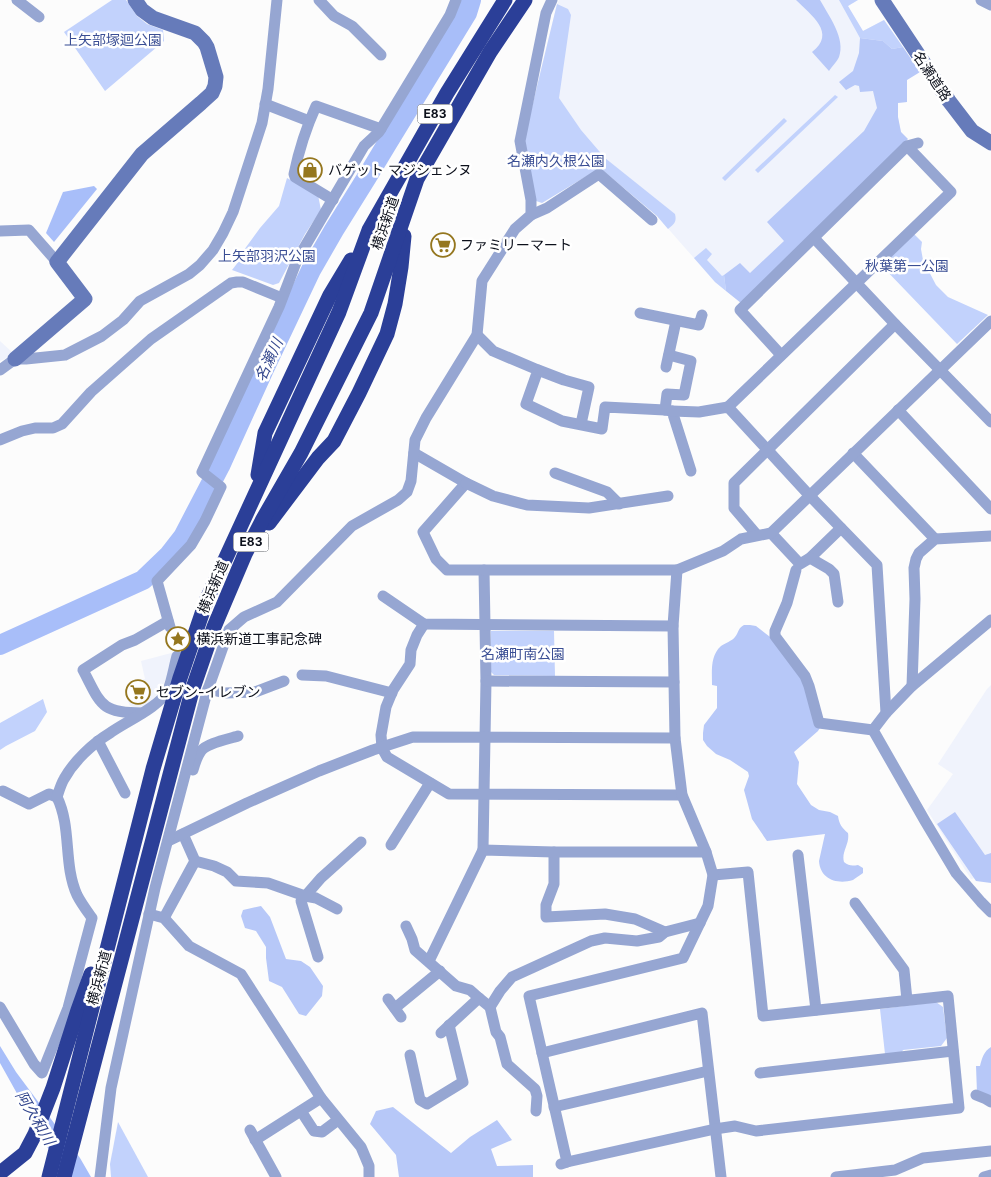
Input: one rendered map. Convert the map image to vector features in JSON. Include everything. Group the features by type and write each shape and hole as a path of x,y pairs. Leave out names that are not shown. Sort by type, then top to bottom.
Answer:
{"highway":[{"name":"横浜新道","path":"49,1177 153,769 180,678 207,599 339,312 369,230 447,93 504,0"},
{"name":"横浜新道","path":"64,1177 192,690 214,627 245,554 301,453 371,313 417,179 490,52 526,0"},
{"path":"245,554 318,458 334,441 387,334 395,304 401,267 405,214"},
{"path":"167,691 180,678 177,656"},
{"path":"0,1173 25,1153 35,1134 53,1088 78,1010 121,890"}],"street":[{"path":"17,0 39,17"},
{"path":"57,262 142,154 202,103 212,93 215,86 216,77 214,70 200,37 195,33 153,18 142,10 135,0"},
{"path":"15,358 26,359 65,355 102,336 123,320 140,301 189,274 213,250 232,212 259,135 266,104 277,0"},
{"path":"319,0 334,16 352,26 381,55"},
{"path":"142,713 118,712 107,708 101,702 83,670 122,645 169,624 157,581 191,545 222,487 202,472 282,298 297,260 364,146 381,129 450,15 456,0"},
{"path":"531,215 520,141 546,14 552,0"},
{"name":"名瀬道路","path":"882,0 949,101 964,129 972,131 991,143"},
{"path":"981,0 991,5"},
{"path":"266,104 309,121"},
{"path":"333,200 295,177 294,174 309,121 316,106 381,129"},
{"path":"538,370 526,404 562,422 602,429 605,407 699,412 728,407 951,192 912,145 740,310 781,355"},
{"path":"100,1177 111,1088 155,888 208,689 229,630 244,617 277,602 352,526 398,500 407,492 411,481 415,440 426,418 478,335 482,281 516,230 531,215 547,208 599,174 652,220"},
{"path":"0,231 29,230 57,262 85,299 0,370"},
{"path":"814,238 894,324 991,422"},
{"path":"0,440 22,431 35,428 53,428 62,424 91,392 151,339 231,283 244,282 282,298"},
{"path":"647,311 676,321 699,325 702,315"},
{"path":"666,367 676,321"},
{"path":"757,535 734,508 734,483 894,324"},
{"path":"466,483 423,532 436,559 447,570 677,570 723,551 741,538 771,532 940,370 989,326"},
{"path":"478,335 494,351 564,380 589,387 581,424"},
{"path":"669,355 691,361 684,395 667,394 668,410 691,472"},
{"path":"728,407 877,565 886,713"},
{"path":"898,410 991,509"},
{"path":"414,453 493,496 527,505 589,508 668,496"},
{"path":"853,453 935,538"},
{"path":"554,473 607,492 619,504"},
{"path":"842,528 798,567 787,603 775,631 775,636 805,676 819,723 873,730"},
{"path":"771,532 798,567"},
{"path":"912,686 916,599 914,568 919,553 935,538 991,536"},
{"path":"810,558 834,574 838,602"},
{"path":"429,961 483,850 486,680 484,570"},
{"path":"677,570 673,626 675,738 682,795 706,852 713,875 708,906 683,958 529,996 554,1107 564,1163 735,1126 756,1131 959,1108 948,996 763,1016 748,872 713,875"},
{"path":"383,596 424,624 673,626"},
{"path":"873,730 886,713 912,686 991,620"},
{"path":"424,624 411,650 410,664 392,693 386,707 381,735 382,748 387,757 449,794 682,795"},
{"path":"0,1007 34,1064 42,1073 68,1008 92,918 77,895 70,872 66,828 57,797 63,780 80,758 98,741 151,707 167,691 177,656"},
{"path":"302,676 326,676 392,693"},
{"path":"486,680 674,682"},
{"path":"208,689 225,693 255,692 284,681"},
{"path":"873,730 956,873 991,912"},
{"path":"181,789 185,788 188,784 197,757 206,746 238,736"},
{"path":"168,841 275,790 373,750 413,737 675,738"},
{"path":"98,741 125,792"},
{"path":"391,845 430,783"},
{"path":"3,791 29,804 49,794 57,797"},
{"path":"183,834 195,861"},
{"path":"318,956 301,900 321,878 361,842"},
{"path":"483,850 706,852"},
{"path":"554,852 554,884 546,905 546,917 604,914 635,919 665,932"},
{"path":"798,856 816,1010"},
{"path":"195,861 227,872 236,881 268,883 316,898 337,909"},
{"path":"164,918 195,861"},
{"path":"855,903 904,970 906,1000"},
{"path":"150,914 164,918 190,946 240,974 321,1098 361,1147 369,1166 369,1177"},
{"path":"490,1007 512,977 590,942 605,938 637,941 659,937 665,932 700,923"},
{"path":"406,926 415,950 456,986 470,990 490,1007 507,1064 535,1089 538,1096 536,1111"},
{"path":"395,1008 440,971"},
{"path":"415,1062 420,1100 427,1104 463,1082 445,1029 479,998"},
{"path":"542,1052 702,1013 721,1177"},
{"path":"760,1073 953,1051"},
{"path":"554,1107 708,1071"},
{"path":"976,1095 986,1098 991,1102"},
{"path":"276,1177 253,1135 301,1111 321,1098"},
{"path":"301,1111 314,1131 322,1132 338,1120"},
{"path":"836,1177 895,1170 922,1158 991,1151"},
{"path":"102,1160 106,1177"},
{"path":"984,1177 991,1175"}],"shaded area":[{"path":"559,0 858,0 848,6 863,31 884,20 920,72 907,80 907,102 898,103 901,132 908,139 741,303 715,282 657,216 600,168 534,98"},
{"path":"796,0 820,0 836,28 841,50 838,59 829,71 812,52 819,45 822,38 819,24"},
{"path":"860,38 883,41 892,49 903,47 920,72 907,80 907,102 898,103 901,132 908,139 741,303 726,291 724,275 740,263 750,273 784,241 767,222 864,131 877,108 873,91 860,92 859,86 855,85 846,90 839,82 853,71 859,53"},
{"path":"0,341 13,353 0,361"},
{"path":"744,625 756,626 778,643 802,677 821,726 818,731 794,752 799,762 797,784 811,805 819,810 838,816 841,826 848,833 848,841 843,858 844,862 863,868 863,873 853,880 835,881 822,872 819,861 825,834 767,841 752,819 744,790 749,776 748,772 730,760 716,754 703,740 704,725 717,708 717,686 712,685 712,664 715,654 721,646 734,638"},
{"path":"175,652 175,657 161,690 149,704 139,709 130,706 127,699 127,684 145,679 141,661"},
{"path":"991,685 991,874 971,879 927,810 953,774 938,764"},
{"path":"955,812 985,855 991,853 991,883 976,881 937,824"},
{"path":"261,906 270,917 286,959 301,961 310,967 323,986 322,996 306,1016 299,1014 282,987 269,981 266,947 256,931 245,928 241,916 243,910"},
{"path":"991,1047 991,1098 977,1093 976,1066 980,1066 985,1053"},
{"path":"393,1107 451,1153 470,1137 497,1120 512,1140 491,1149 497,1166 533,1165 533,1177 399,1177 396,1155 370,1124 376,1111"}],"green space":[{"name":"上矢部塚迴公園","path":"112,0 126,0 137,16 147,24 163,30 164,41 105,91 64,32"},
{"path":"839,0 858,0 848,6 863,31 884,20 903,47 892,49 883,41 860,38"},
{"name":"名瀬内久根公園","path":"557,4 568,9 571,15 559,98 581,130 605,158 675,214 676,219 668,229 657,216 600,168 542,203 536,201 524,140"},
{"path":"835,95 838,97 758,173 755,170"},
{"path":"784,118 787,121 725,181 722,178"},
{"name":"上矢部羽沢公園","path":"287,178 318,195 321,210 305,234 279,283 273,285 232,270 260,228 279,206"},
{"name":"秋葉第一公園","path":"914,234 922,242 923,260 936,285 948,297 988,315 957,344 882,266"},
{"path":"706,248 712,254 707,260 722,276 724,275 726,291 715,282 694,258"},
{"name":"名瀬町南公園","path":"491,631 554,631 555,676 494,675 491,672"},
{"path":"43,699 47,712 35,731 0,750 0,723"},
{"path":"936,1002 943,1007 947,1038 941,1046 885,1054 880,1009"},
{"path":"118,1122 148,1177 111,1177 110,1164"}],"water":[{"path":"94,186 97,189 54,242 46,233 63,192"},
{"name":"阿久和川","path":"0,1046 16,1072 80,1158 91,1177 66,1177 0,1063"}],"waterway":[{"name":"名瀬川","path":"0,645 143,580 169,555 183,537 220,466 311,270 467,13 471,0"}],"place":[{"name":"バゲット マジシェンヌ","path":"310,170"},
{"name":"ファミリーマート","path":"443,245"},
{"name":"横浜新道工事記念碑","path":"178,639"},
{"name":"セブン-イレブン","path":"138,692"}]}
